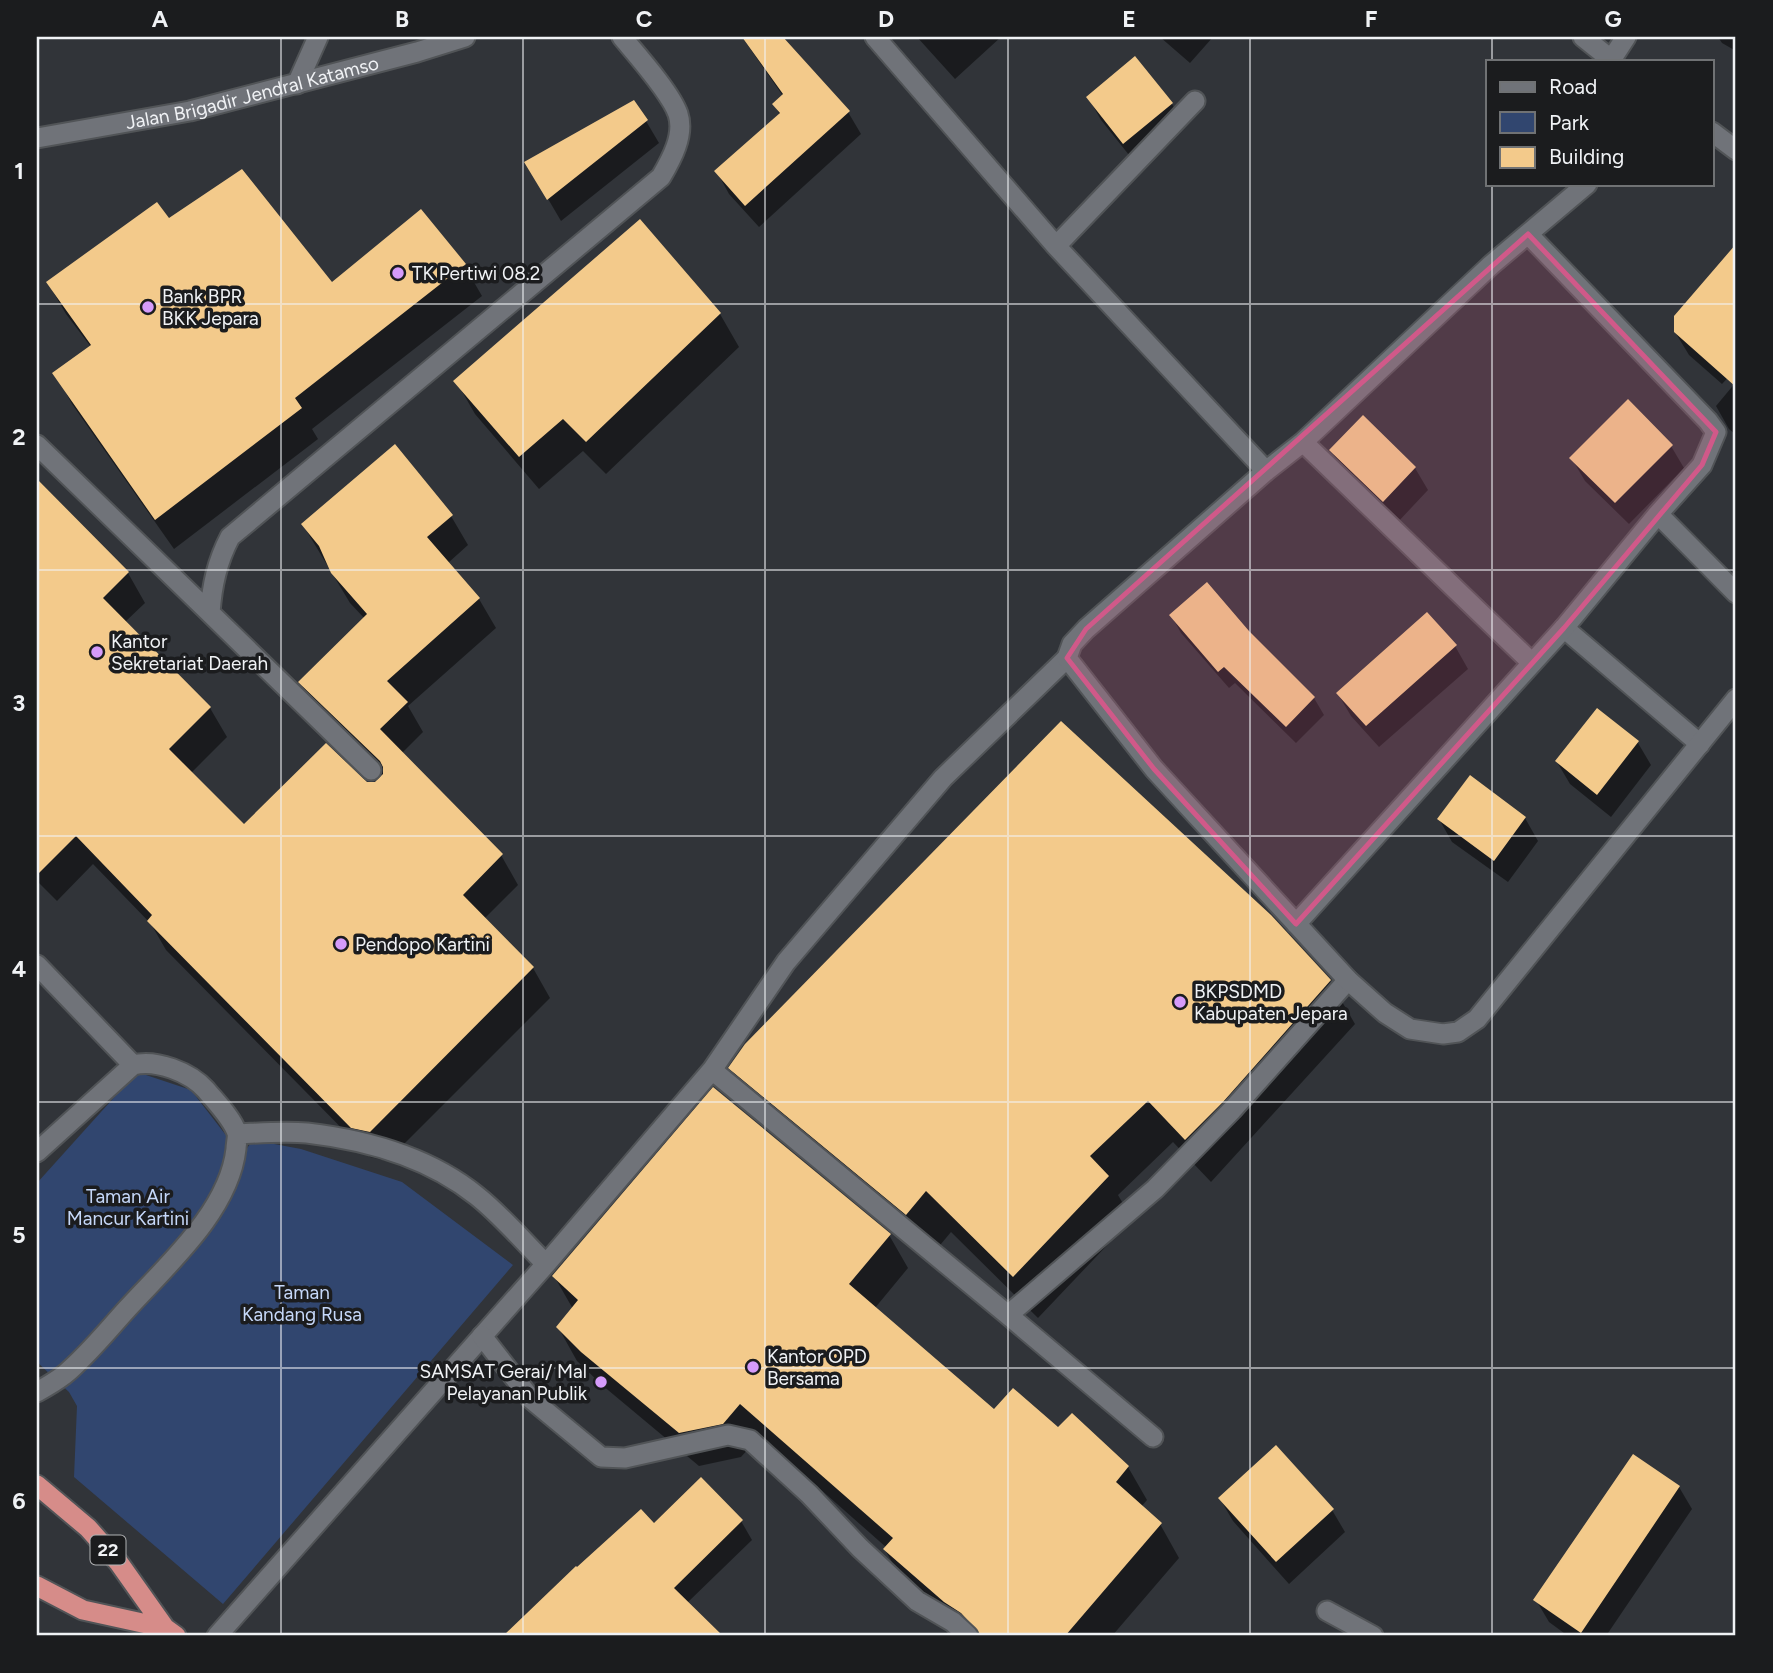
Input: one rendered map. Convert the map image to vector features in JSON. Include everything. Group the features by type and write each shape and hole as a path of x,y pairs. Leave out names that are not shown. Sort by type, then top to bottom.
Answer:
{"highway":[{"name":"22","path":"37,1485 88,1528 119,1563 171,1632"},
{"name":"22","path":"37,1586 83,1610 171,1632"}],"street":[{"path":"297,84 318,37"},
{"name":"Jalan Brigadir Jendral Katamso","path":"37,138 190,111 465,37"},
{"path":"210,613 212,585 219,557 230,537 661,177 673,156 678,114 660,85 622,37"},
{"path":"875,37 1056,246 1266,471"},
{"path":"1583,37 1611,60"},
{"path":"1613,60 1626,37"},
{"path":"1056,246 1195,101"},
{"path":"1714,134 1736,150"},
{"path":"217,1636 546,1264 712,1070 786,962 934,788 1067,657 1072,644 1086,629 1266,471 1303,442 1491,265 1585,186"},
{"path":"1296,924 1564,628 1702,465 1716,432 1528,234"},
{"path":"1303,442 1532,663"},
{"path":"37,445 371,770"},
{"path":"1658,514 1736,593"},
{"path":"1564,628 1700,744"},
{"path":"1067,657 1154,769 1348,980 1385,1013 1410,1029 1443,1034 1458,1032 1485,1009 1736,699"},
{"path":"37,965 133,1065"},
{"path":"1008,1315 1155,1189 1232,1110 1348,980"},
{"path":"37,1152 133,1065 148,1063 176,1070 202,1086 220,1107 237,1134 229,1181 214,1208 183,1248 85,1355 63,1376 37,1392"},
{"path":"712,1070 1153,1437"},
{"path":"237,1134 305,1133 345,1139 407,1156 443,1172 478,1196 546,1264"},
{"path":"482,1336 531,1399 601,1457 625,1458 728,1435 750,1440 917,1601 953,1622 968,1636"},
{"path":"1327,1611 1373,1636"}],"highlighted area":[{"path":"1528,234 1716,432 1702,465 1564,628 1296,924 1154,769 1067,658 1086,629"}],"green space":[{"name":"Taman Kandang Rusa","path":"137,1072 191,1090 232,1143 237,1162 253,1140 301,1149 402,1182 513,1265 223,1604 74,1477 77,1406 69,1392 37,1362 37,1183"}],"building":[{"path":"742,37 783,37 850,111 745,206 714,171 780,113 772,104 783,94"},
{"path":"1135,56 1173,103 1123,144 1086,97"},
{"path":"634,100 648,120 547,200 524,162"},
{"path":"242,169 332,282 421,209 466,264 295,398 302,408 155,520 52,373 91,345 46,282 157,202 169,218"},
{"path":"640,219 721,313 586,442 563,419 519,457 453,381"},
{"path":"1736,244 1736,387 1674,332 1674,316"},
{"path":"1628,399 1673,445 1615,503 1569,458"},
{"path":"1363,415 1416,467 1383,502 1329,450"},
{"path":"395,444 453,515 427,537 480,598 387,681 408,702 380,729 503,854 463,895 534,967 370,1132 351,1128 147,921 152,915 76,836 37,875 37,479 129,572 103,598 211,707 169,749 244,824 326,743 367,782 375,782 383,774 380,761 298,682 367,614 331,573 319,546 301,524"},
{"path":"1207,582 1249,631 1315,697 1286,727 1224,667 1218,672 1169,615"},
{"path":"1427,612 1457,645 1366,726 1336,693"},
{"path":"1597,708 1639,741 1597,795 1555,761"},
{"name":"BKPSDMD Kabupaten Jepara","path":"1061,721 1271,915 1331,980 1223,1102 1185,1140 1148,1101 1090,1156 1109,1176 1013,1277 926,1191 906,1215 728,1068 745,1044"},
{"path":"1470,775 1526,817 1494,861 1437,819"},
{"name":"Kantor OPD Bersama","path":"713,1087 891,1234 849,1284 994,1409 1013,1388 1058,1427 1072,1413 1129,1466 1116,1482 1162,1523 1065,1636 982,1636 961,1613 944,1602 883,1549 893,1538 740,1404 723,1424 679,1433 581,1352 556,1327 578,1300 552,1276"},
{"path":"1276,1445 1334,1509 1276,1562 1218,1498"},
{"path":"1633,1454 1680,1486 1581,1633 1533,1600"},
{"path":"701,1477 743,1520 674,1588 723,1636 503,1636 641,1509 654,1523"}],"place":[{"name":"TK Pertiwi 08.2","path":"398,273"},
{"name":"Bank BPR BKK Jepara","path":"148,307"},
{"name":"Kantor Sekretariat Daerah","path":"97,652"},
{"name":"Pendopo Kartini","path":"341,944"},
{"name":"BKPSDMD Kabupaten Jepara","path":"1180,1002"},
{"name":"Kantor OPD Bersama","path":"753,1367"},
{"name":"SAMSAT Gerai/ Mal Pelayanan Publik","path":"601,1382"}],"park label":[{"name":"Taman Air Mancur Kartini","path":"128,1207"}]}
